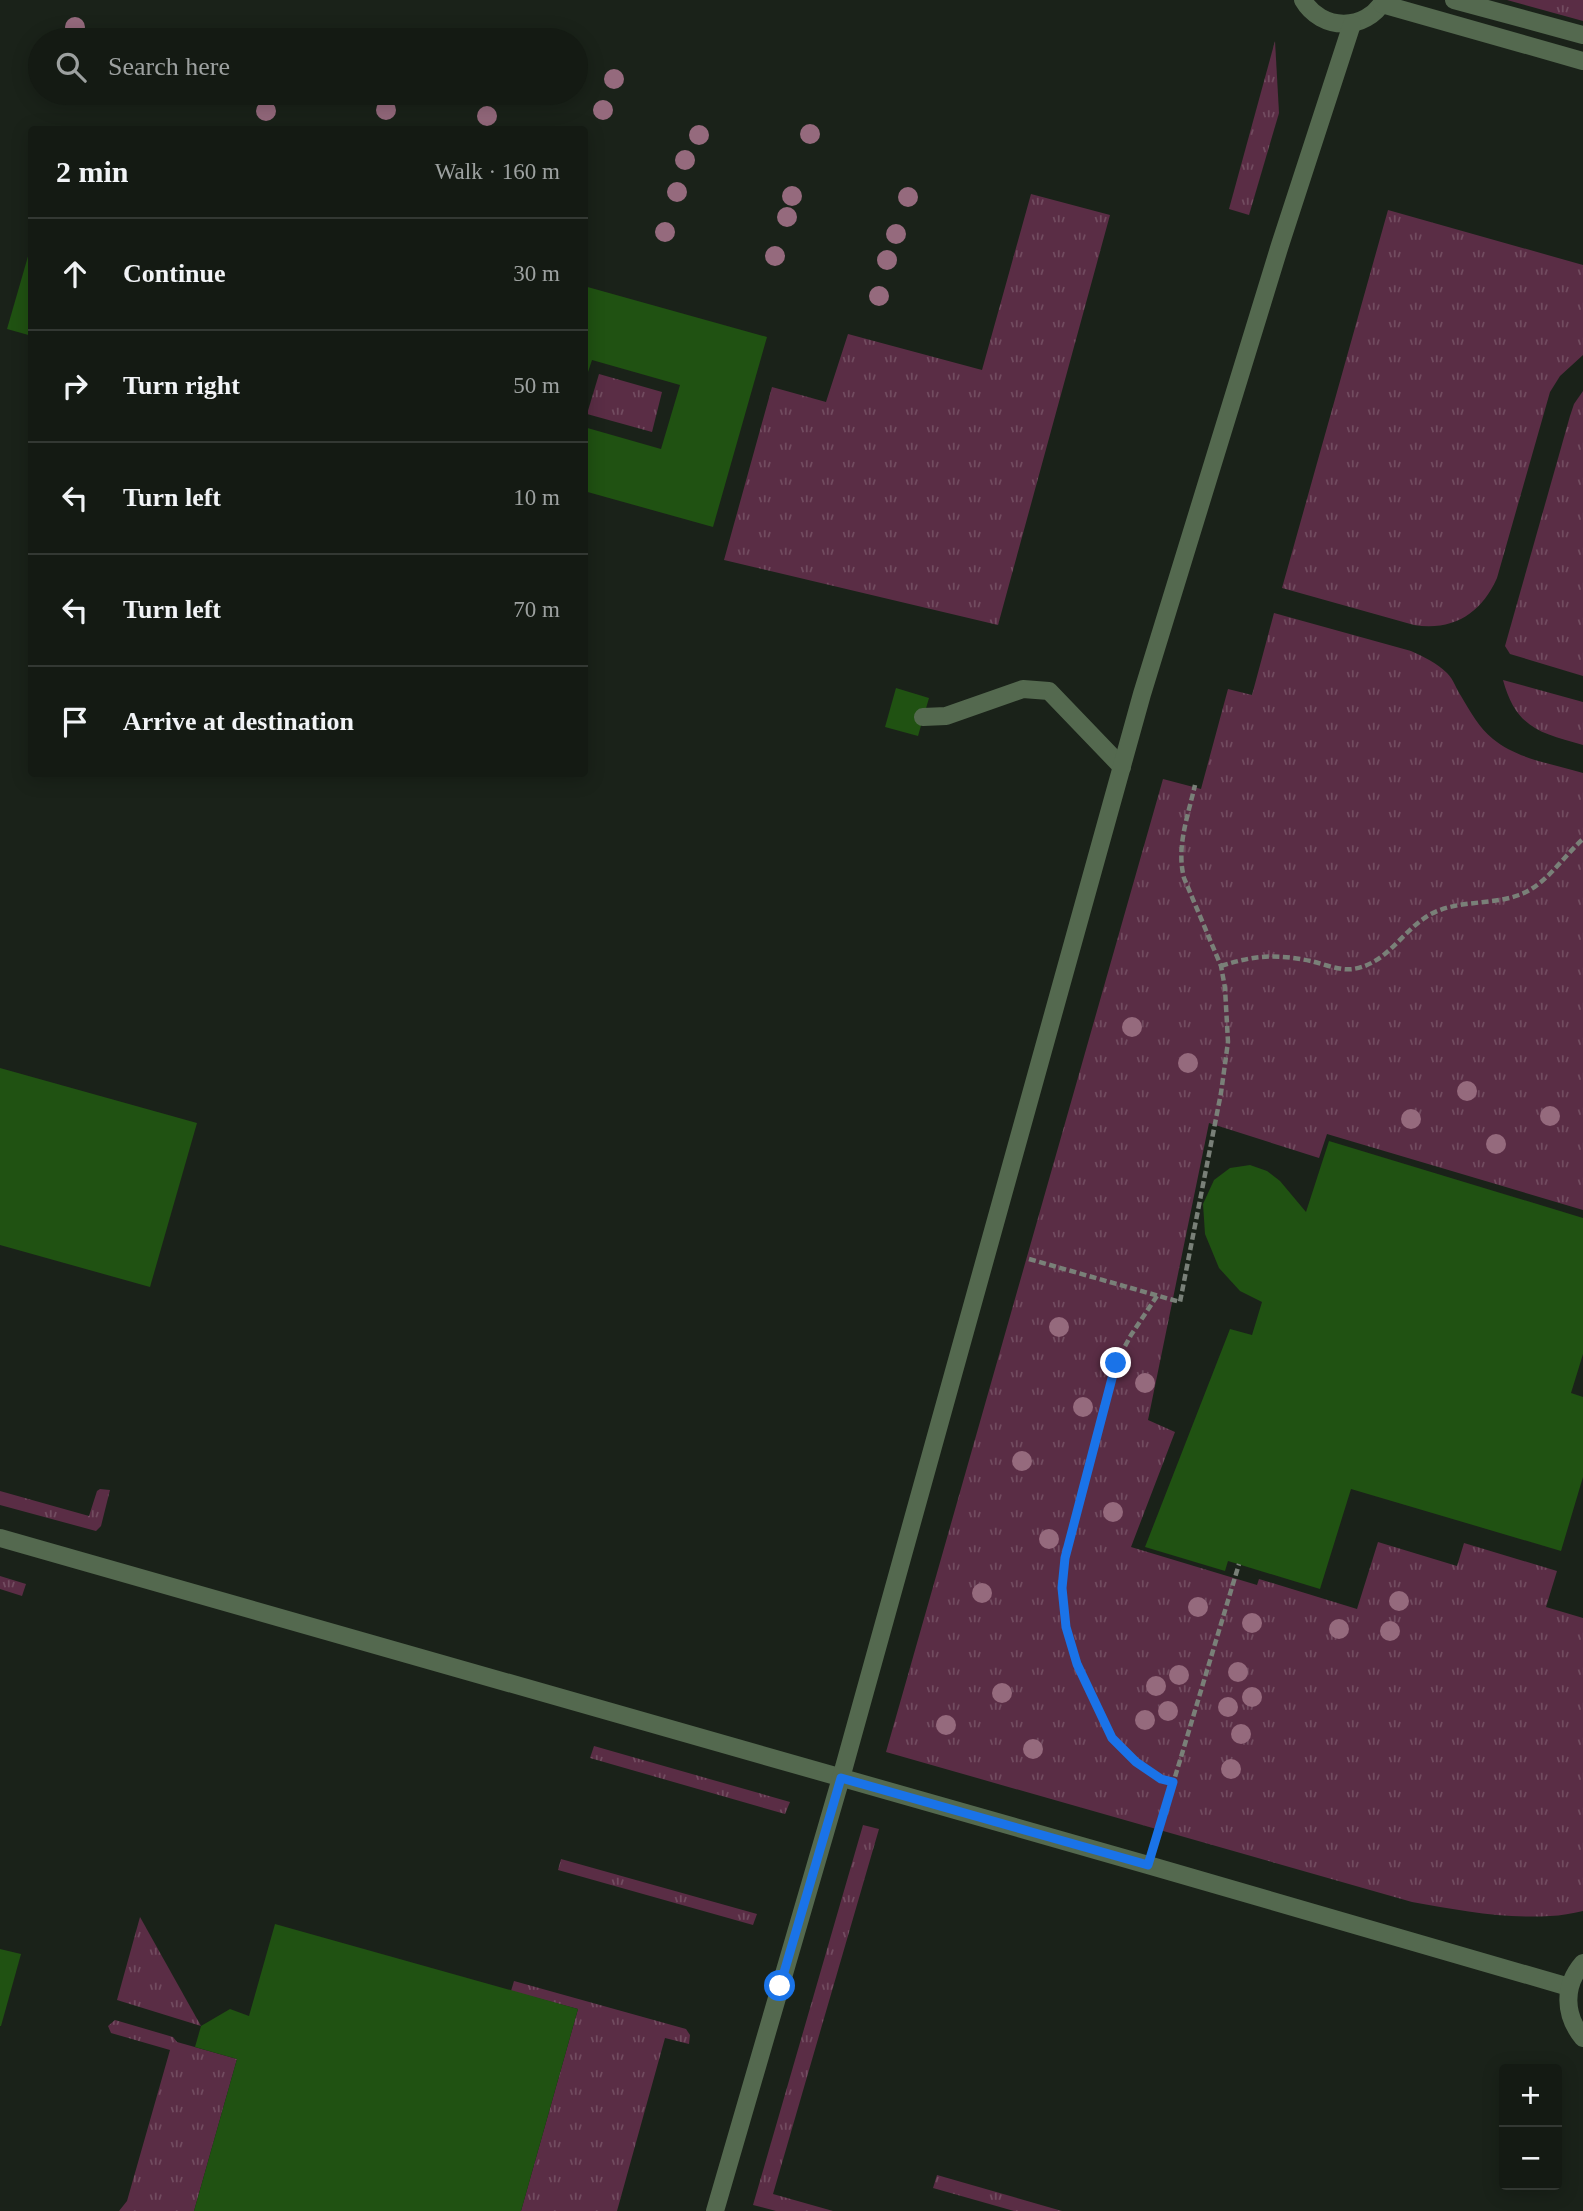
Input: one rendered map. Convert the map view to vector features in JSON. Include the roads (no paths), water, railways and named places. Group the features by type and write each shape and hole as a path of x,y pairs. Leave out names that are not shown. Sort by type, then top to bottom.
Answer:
{"lane":[{"path":"1303,0 1326,22 1352,24 1363,20 1383,2 1583,61"},
{"path":"1454,0 1583,35"},
{"path":"715,2211 841,1778 1142,694 1272,271 1352,24"},
{"path":"923,717 946,716 1023,689 1049,691 1122,767"},
{"path":"0,1538 1569,1987"},
{"path":"1583,1963 1569,1987 1567,2005 1572,2022 1583,2038"}]}
